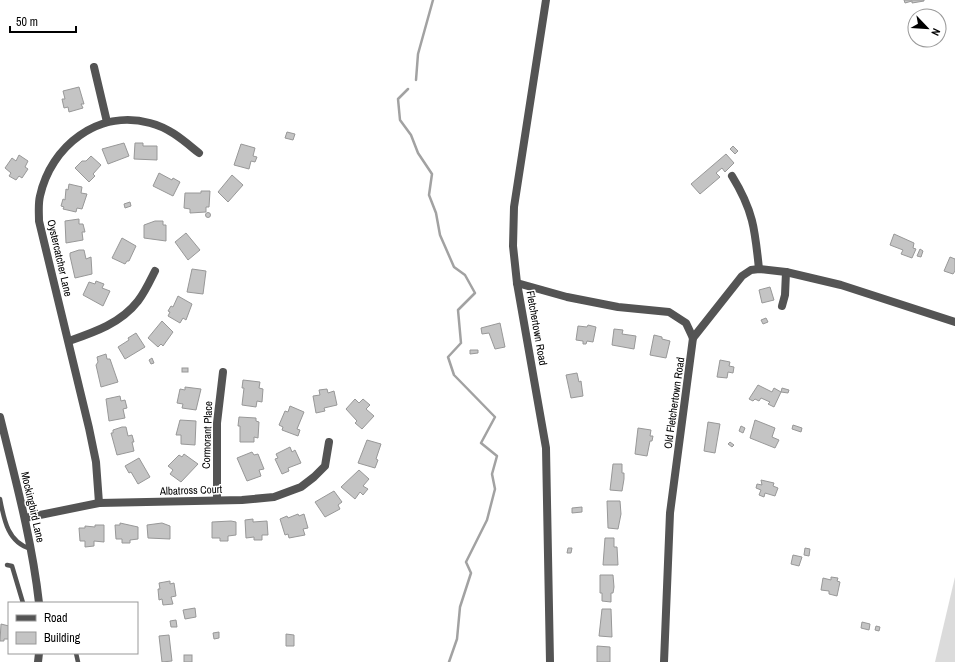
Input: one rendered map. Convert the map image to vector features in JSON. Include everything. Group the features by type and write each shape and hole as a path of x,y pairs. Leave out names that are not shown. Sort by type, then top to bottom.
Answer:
{"street":[{"name":"Fletchertown Road","path":"546,0 514,207 513,246 517,283 546,448 550,662"},
{"path":"94,67 107,122"},
{"name":"Oystercatcher Lane","path":"99,503 96,462 69,341 39,220 39,198 44,180 61,151 90,128 107,122 137,120 156,124 175,134 199,153"},
{"path":"732,176 745,198 753,219 759,269"},
{"path":"517,283 567,297 618,308 669,312 686,323 693,338 742,276 751,270 759,269 786,272 841,285 955,322"},
{"path":"69,341 103,329 119,319 138,301 155,271"},
{"path":"782,306 785,295 786,272"},
{"name":"Old Fletchertown Road","path":"664,662 670,513 693,338"},
{"name":"Cormorant Place","path":"216,500 217,423 223,372"},
{"name":"Mockingbird Lane","path":"0,417 25,518 39,602"},
{"name":"Albatross Court","path":"25,518 99,503 242,500 274,497 301,487 314,478 325,466 329,442"}],"lane":[{"path":"0,499 9,533 21,546 31,549"},
{"path":"7,565 12,566 23,602"}],"shaded area":[{"path":"955,577 955,662 935,662"}],"building":[{"path":"904,0 924,1 912,3 912,1 905,3"},
{"path":"79,87 84,104 81,104 83,108 69,112 68,107 64,108 62,99 65,99 63,91"},
{"path":"287,132 295,134 293,140 285,138"},
{"path":"124,143 129,156 108,164 102,149"},
{"path":"135,143 143,143 143,146 157,146 157,160 134,159"},
{"path":"241,144 255,148 253,156 257,157 255,162 251,161 249,169 234,165"},
{"path":"733,146 738,151 735,154 730,149"},
{"path":"726,154 734,163 725,172 722,168 716,173 720,177 700,194 691,184"},
{"path":"19,155 28,161 25,167 28,169 22,178 19,176 16,180 9,176 11,173 5,168 12,158 16,161"},
{"path":"91,156 101,165 93,174 95,176 89,182 75,168 82,161 86,161"},
{"path":"159,173 172,180 173,178 180,182 173,196 153,186"},
{"path":"232,175 243,185 228,202 218,192"},
{"path":"69,184 82,187 81,193 87,194 82,209 77,208 76,212 63,209 64,207 61,206 63,199 65,200 66,189 68,190"},
{"path":"201,191 210,191 209,207 206,207 206,212 190,213 190,209 184,208 185,193 201,193"},
{"path":"130,202 131,206 125,208 124,204"},
{"path":"208,212 211,215 208,218 205,215"},
{"path":"79,219 79,224 83,224 85,232 82,232 83,240 66,243 65,221"},
{"path":"155,221 163,221 163,225 166,225 166,241 144,238 144,225"},
{"path":"186,233 200,250 188,260 175,242"},
{"path":"894,234 914,243 913,248 916,249 912,258 901,254 903,250 890,245"},
{"path":"122,238 136,246 129,261 125,264 112,258"},
{"path":"920,249 923,251 921,257 917,256"},
{"path":"84,250 86,259 91,257 92,274 75,278 70,253"},
{"path":"950,257 955,259 955,271 953,274 944,271"},
{"path":"192,269 206,271 203,294 187,292"},
{"path":"96,281 104,284 102,288 110,291 103,306 83,295 89,282 95,284"},
{"path":"770,287 774,300 762,303 759,290"},
{"path":"178,296 192,304 186,320 183,318 180,323 168,316 170,312 168,311 171,306 173,307"},
{"path":"766,318 768,322 763,324 761,320"},
{"path":"162,321 173,332 163,346 161,344 158,347 148,338"},
{"path":"500,323 505,347 495,349 489,333 482,334 481,328"},
{"path":"588,325 596,327 593,342 587,341 586,344 583,344 583,341 576,340 578,326 587,327"},
{"path":"614,329 623,330 622,334 636,336 634,349 612,345"},
{"path":"136,333 145,347 125,359 118,347 129,340 128,338"},
{"path":"654,335 670,341 666,358 650,355"},
{"path":"470,350 478,350 478,353 470,354"},
{"path":"106,354 107,359 110,359 118,382 101,387 96,365 98,362 97,357"},
{"path":"152,358 154,363 151,364 149,360"},
{"path":"720,360 730,362 729,366 734,367 733,373 728,372 727,378 717,377"},
{"path":"182,368 188,368 188,372 182,372"},
{"path":"577,373 579,382 581,381 583,396 571,398 566,375"},
{"path":"243,380 260,382 259,388 263,389 262,402 257,401 256,407 242,405 244,388 242,388"},
{"path":"758,385 772,392 774,388 781,392 774,407 768,404 770,402 761,398 759,401 749,399"},
{"path":"185,387 201,389 196,410 182,408 183,404 177,403 180,389 185,390"},
{"path":"782,388 789,390 788,393 781,392"},
{"path":"327,389 328,393 334,391 337,405 324,408 325,411 316,413 313,396 320,395 319,390"},
{"path":"120,396 121,401 125,400 127,408 123,409 125,418 109,421 106,399"},
{"path":"355,399 359,403 363,399 370,405 366,409 374,416 362,429 355,423 357,421 346,409"},
{"path":"290,406 304,412 297,429 300,430 298,436 282,430 283,427 279,425 285,411 288,412"},
{"path":"239,417 256,418 256,421 259,422 258,438 254,437 254,442 240,442 240,426 238,426"},
{"path":"180,420 196,421 195,445 181,444 181,435 176,435"},
{"path":"755,420 775,428 772,437 779,440 775,448 750,438"},
{"path":"708,422 720,424 715,453 704,451"},
{"path":"793,425 802,428 801,432 792,429"},
{"path":"741,426 745,428 743,433 739,431"},
{"path":"126,427 128,436 132,435 134,451 117,455 111,433 113,433 113,430"},
{"path":"638,428 651,430 650,436 653,436 652,441 650,441 647,456 635,454"},
{"path":"367,440 381,444 376,459 378,460 375,468 358,463"},
{"path":"730,442 734,445 732,447 728,444"},
{"path":"290,447 292,452 295,450 301,463 288,468 289,471 282,474 275,459 278,458 276,454"},
{"path":"252,452 254,455 258,454 264,469 259,470 261,476 247,481 237,458"},
{"path":"184,454 198,464 181,482 170,474 173,470 168,466 179,455 182,457"},
{"path":"139,458 150,477 138,484 131,472 129,473 125,466"},
{"path":"613,464 622,464 624,479 622,491 610,490"},
{"path":"359,470 369,479 363,486 368,489 363,495 360,492 355,499 341,487"},
{"path":"761,480 774,483 773,486 778,488 775,496 765,493 764,497 759,495 761,490 756,488 757,484 762,485"},
{"path":"334,491 342,502 338,505 340,509 325,517 315,502"},
{"path":"607,501 620,501 621,514 618,529 608,528"},
{"path":"582,507 582,512 572,513 572,508"},
{"path":"298,514 299,516 304,514 308,528 303,529 305,535 289,538 288,534 285,535 280,519"},
{"path":"253,519 253,522 267,521 268,535 262,535 262,540 254,540 254,537 246,538 245,520"},
{"path":"212,522 236,522 236,535 228,536 228,541 220,541 220,538 212,538"},
{"path":"120,523 138,527 138,539 130,540 130,543 122,543 122,539 116,539 115,525 120,525"},
{"path":"162,523 170,526 170,539 148,538 147,525"},
{"path":"95,525 104,525 104,542 94,541 94,546 85,547 85,541 80,541 79,528 85,528 85,526 95,527"},
{"path":"605,538 614,538 614,547 617,547 618,565 603,565"},
{"path":"568,548 572,548 571,553 567,553"},
{"path":"805,548 810,549 809,556 804,555"},
{"path":"793,555 802,557 799,566 791,564"},
{"path":"600,575 613,575 614,587 613,593 611,593 611,602 602,601 602,593 600,593"},
{"path":"831,577 838,578 837,581 840,582 837,596 829,594 829,591 821,590 823,578 831,580"},
{"path":"170,581 170,584 174,583 176,596 171,597 173,604 163,605 162,599 159,600 159,583"},
{"path":"195,608 196,617 185,619 183,610"},
{"path":"602,609 611,609 612,637 599,636"},
{"path":"176,620 177,627 171,627 170,621"},
{"path":"862,622 870,624 869,630 861,628"},
{"path":"1,624 8,626 8,639 0,641"},
{"path":"876,626 880,627 879,631 875,630"},
{"path":"219,632 219,638 214,639 213,633"},
{"path":"286,634 294,635 294,646 286,646"},
{"path":"169,635 172,661 162,662 159,636"},
{"path":"597,646 610,647 610,662 597,662"},
{"path":"184,655 192,655 192,662 184,662"}],"waterway":[{"path":"416,80 418,54 433,0"},
{"path":"408,89 398,99 400,120 411,135 418,153 432,174 429,195 436,213 440,235 454,267 465,275 475,293 458,310 461,343 448,357 454,375 495,417 481,443 497,456 492,474 495,489 487,520 466,562 471,573 460,607 457,639 449,662"}]}
